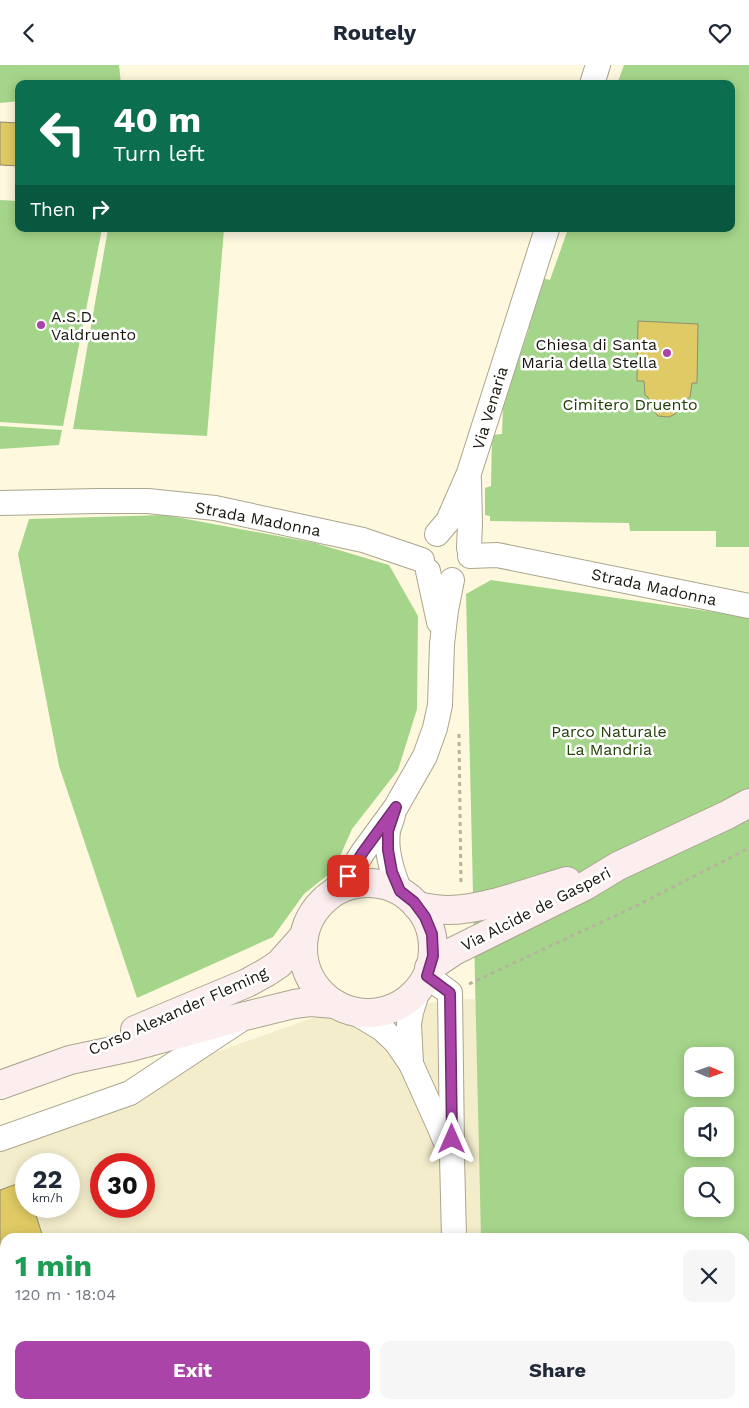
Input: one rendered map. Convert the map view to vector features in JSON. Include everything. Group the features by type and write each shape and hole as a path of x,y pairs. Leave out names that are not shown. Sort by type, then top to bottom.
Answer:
{"street":[{"path":"593,80 598,65"},
{"name":"Via Venaria","path":"437,534 448,521 469,473 545,232"},
{"name":"Via Venaria","path":"469,473 470,552"},
{"name":"Strada Madonna","path":"0,503 148,501 215,508 363,541 425,566"},
{"path":"425,566 437,579 452,580 460,577 466,571 469,564 470,552 466,541 452,533 444,532 430,538 425,545 423,553 425,566 437,611 442,644"},
{"name":"Strada Madonna","path":"470,552 497,555 749,606"},
{"path":"452,580 442,644 440,705 435,728 425,756 396,807 348,876 313,912 304,931 303,953 308,974 319,991 344,1008 382,1029 396,1042 411,1063 452,1157"},
{"name":"Via Alcide de Gasperi","path":"424,978 454,951 586,886 618,866 749,803"},
{"path":"396,807 388,831 388,850 392,872 408,898 425,917 432,934 433,956 411,1012 409,1024 411,1063"},
{"name":"Via Alcide de Gasperi","path":"408,898 438,910 462,909 502,900 618,866"},
{"path":"328,896 345,886 363,882 382,884 408,898"},
{"name":"Corso Alexander Fleming","path":"70,1060 98,1045 247,983 279,964 304,936"},
{"path":"424,978 450,993 454,1233"},
{"path":"344,1008 374,1013 393,1008 407,1001 424,978"},
{"name":"Corso Alexander Fleming","path":"0,1085 70,1060 131,1047 294,1004 310,1002 344,1008"},
{"name":"Corso Alexander Fleming","path":"0,1139 130,1093 248,1015"}],"path":[{"path":"459,730 462,909"},
{"path":"450,993 636,907 749,848"}],"shaded area":[{"path":"462,999 696,1005 693,1047 684,1047 684,1097 692,1097 692,1107 684,1107 684,1157 692,1157 692,1167 684,1167 684,1217 697,1217 708,1233 0,1233 0,1129 312,1018"}],"green space":[{"path":"0,65 119,65 121,80 15,80 15,101 0,103"},
{"name":"Cimitero Druento","path":"624,65 749,65 749,547 716,547 716,531 630,531 629,523 490,521 490,516 485,515 485,488 491,486 492,435 502,434 503,405 529,329 521,325 538,277 550,280 567,232 735,232 735,80 618,80"},
{"name":"A.S.D. Valdruento","path":"0,200 15,201 15,232 101,232 63,426 0,422"},
{"path":"107,232 224,232 207,436 73,429"},
{"path":"0,426 62,430 59,445 0,449"},
{"path":"165,515 315,543 389,565 418,616 417,709 398,770 352,829 334,870 304,894 273,937 137,998 59,766 18,554 29,519"},
{"name":"Parco Naturale La Mandria","path":"491,580 749,617 749,1233 481,1233 466,594"}],"building":[{"path":"0,122 15,123 15,166 0,165"},
{"name":"Chiesa di Santa Maria della Stella","path":"638,321 698,324 697,383 692,383 690,397 682,402 675,414 669,417 658,416 650,407 648,397 645,395 644,381 637,381"},
{"path":"15,1185 15,1218 37,1218 42,1233 0,1233 0,1190"}],"place":[{"name":"A.S.D. Valdruento","path":"41,325"},
{"name":"Chiesa di Santa Maria della Stella","path":"667,353"}],"route":[{"path":"348,876 396,807 388,831 388,850 392,872 400,891 414,902 425,917 432,934 433,956 427,976 450,993 452,1139"}]}
